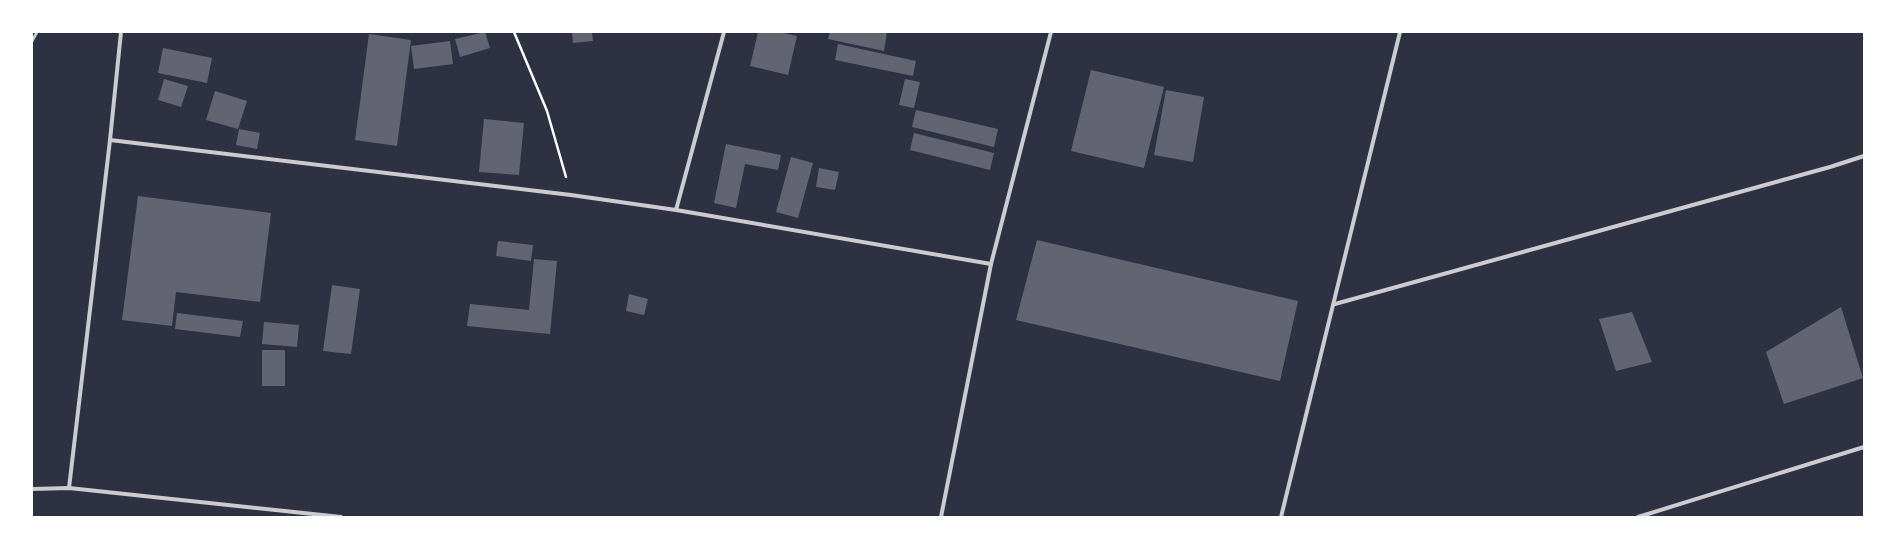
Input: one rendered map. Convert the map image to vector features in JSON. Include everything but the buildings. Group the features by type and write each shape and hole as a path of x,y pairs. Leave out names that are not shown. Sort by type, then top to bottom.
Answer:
{"street":[{"path":"69,488 122,32"},
{"path":"676,210 724,32"},
{"path":"941,517 991,264 1051,32"},
{"path":"1281,517 1400,32"},
{"path":"110,140 571,195 676,210 991,264"},
{"path":"1334,304 1815,171 1864,156"},
{"path":"1638,517 1864,447"},
{"path":"32,489 69,488 341,517"}],"lane":[{"path":"32,41 37,32"}],"path":[{"path":"514,32 547,111 571,195"}]}
